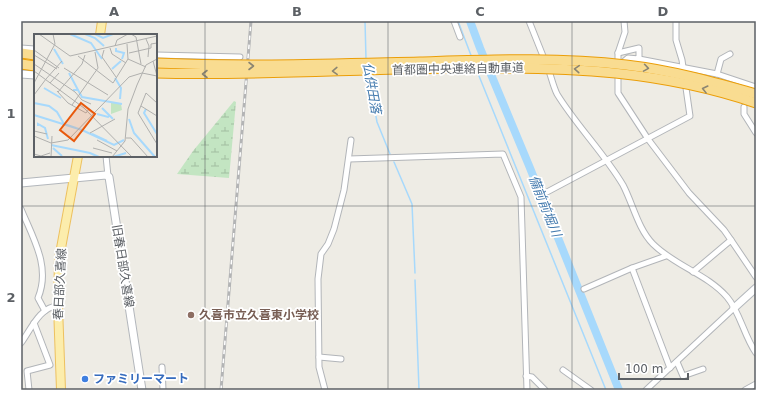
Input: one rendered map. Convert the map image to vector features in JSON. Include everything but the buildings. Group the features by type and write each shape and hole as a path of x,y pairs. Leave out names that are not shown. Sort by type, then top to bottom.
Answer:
{"highway":[{"path":"21,53 34,55"},
{"name":"首都圏中央連絡自動車道","path":"157,63 257,66 535,60 587,62 657,70 721,84 756,94"},
{"path":"21,64 34,66"},
{"name":"首都圏中央連絡自動車道","path":"157,73 249,74 436,68 567,68 599,70 656,78 716,91 756,103"}],"main road":[{"path":"100,34 102,21"},
{"name":"春日部久喜線","path":"61,390 58,306 60,259 78,157"}],"street":[{"path":"454,21 460,37"},
{"path":"529,21 557,93 607,161 622,185 641,227 652,243 666,256 710,281 727,297 734,308 748,341 756,353"},
{"path":"624,21 626,32 618,53 618,93 648,139 689,193 724,230 756,277"},
{"path":"547,192 690,116 676,40 676,21"},
{"path":"21,48 34,49"},
{"path":"618,53 639,48 640,58"},
{"path":"730,54 721,59 719,75 723,85 733,99 732,103"},
{"path":"157,55 240,57"},
{"path":"618,65 628,58 640,58 719,75 756,87"},
{"path":"21,74 34,75"},
{"path":"744,107 744,114 756,133"},
{"path":"325,390 319,367 318,279 321,254 328,244 334,229 344,190 351,140"},
{"path":"349,159 503,154 522,197 526,390"},
{"path":"21,183 108,176 106,157"},
{"name":"旧春日部久喜線","path":"108,176 142,390"},
{"path":"21,209 42,264 43,286 38,298 45,311"},
{"path":"693,272 731,240"},
{"path":"584,289 632,268 666,256"},
{"path":"632,268 670,368"},
{"path":"646,390 756,288"},
{"path":"21,343 34,323 45,311 50,307 58,306"},
{"path":"29,390 27,371 49,366 49,361 34,323"},
{"path":"319,357 341,360"},
{"path":"49,361 60,360"},
{"path":"677,362 683,376 703,369"},
{"path":"162,367 163,390"},
{"path":"563,370 591,390"},
{"path":"526,376 532,377 545,390"},
{"path":"745,390 756,384"}],"green space":[{"path":"234,101 236,102 229,178 177,174 193,151"}],"waterway":[{"name":"仏供田落","path":"365,21 366,59"},
{"path":"458,21 472,58"},
{"name":"備前前堀川","path":"470,21 619,390"},
{"path":"477,71 606,390"},
{"name":"仏供田落","path":"368,73 377,122 390,154"},
{"name":"仏供田落","path":"394,162 412,204 415,273"},
{"name":"仏供田落","path":"415,280 419,390"}],"railway":[{"path":"221,390 251,21"}],"place":[{"name":"久喜市立久喜東小学校","path":"191,315"},
{"name":"ファミリーマート","path":"85,379"}]}
